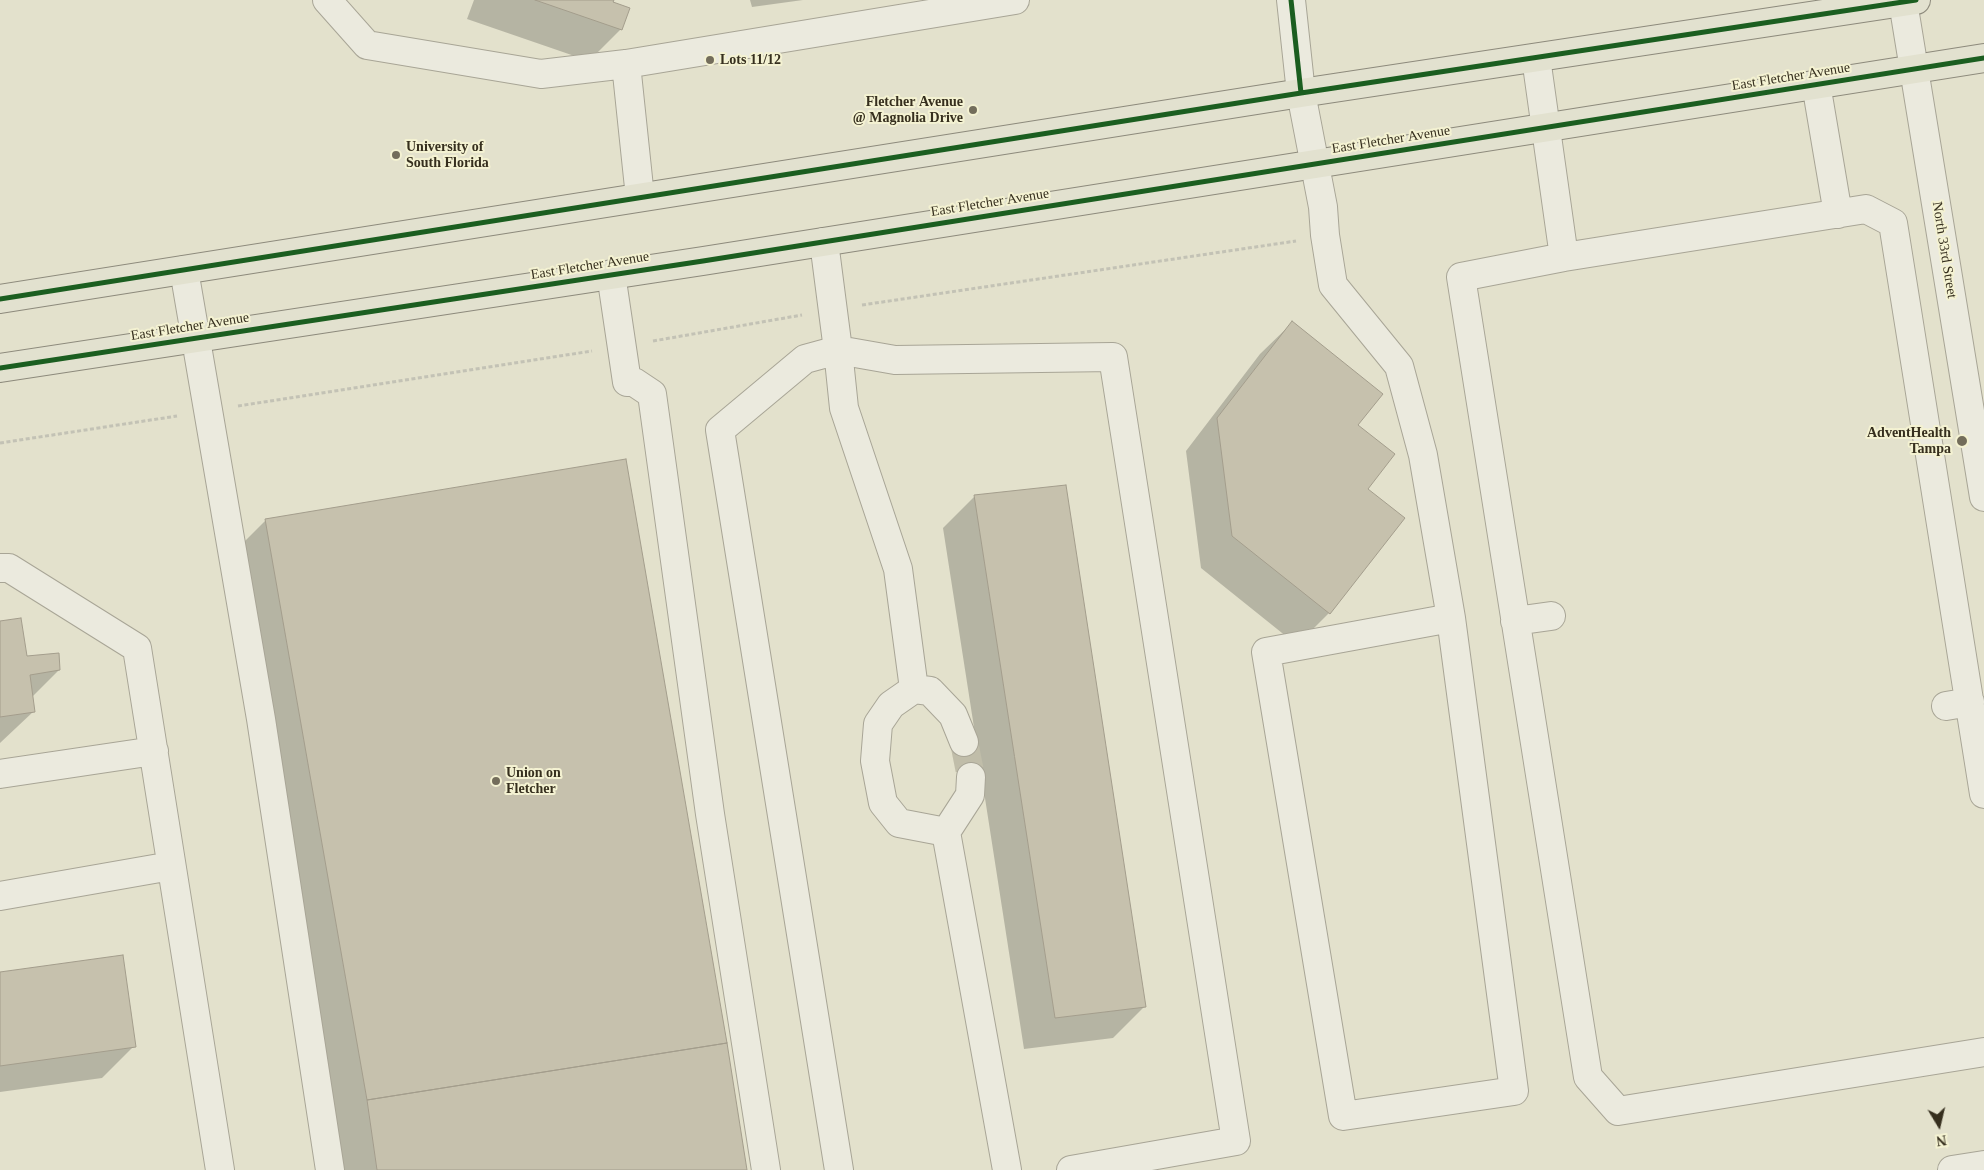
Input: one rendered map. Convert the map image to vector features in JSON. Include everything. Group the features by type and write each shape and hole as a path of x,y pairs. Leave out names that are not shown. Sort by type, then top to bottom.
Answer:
{"main road":[{"path":"0,299 640,197 1910,1"},
{"name":"East Fletcher Avenue","path":"0,368 824,242 1984,58"}],"street":[{"path":"327,0 367,45 541,74 626,64 966,4 1015,0"},
{"path":"1291,0 1301,94 1323,207 1325,235 1333,285 1399,366 1422,456 1451,618 1514,1091 1342,1116 1266,652 1451,618"},
{"name":"North 33rd Street","path":"1910,1 1914,69 1979,434 1984,497"},
{"path":"1536,58 1564,257"},
{"path":"626,64 640,197"},
{"path":"1816,84 1838,214"},
{"path":"1984,794 1958,704 1893,223 1866,209 1564,257 1461,277 1588,1077 1618,1110 1984,1052"},
{"path":"824,242 844,408 898,569 914,690"},
{"path":"184,270 262,719 330,1170"},
{"path":"611,274 626,382 634,382 652,394 710,814 766,1170"},
{"path":"839,1170 720,430 805,358 838,350 894,360 1113,356 1236,1141 1071,1170"},
{"path":"0,568 9,568 137,648 220,1170"},
{"path":"1515,621 1550,616"},
{"path":"946,832 900,823 883,803 875,761 878,724 891,705 914,690 930,691 953,715 964,742"},
{"path":"0,774 154,751"},
{"path":"971,777 970,795 946,832 1007,1170"},
{"path":"0,896 172,866"},
{"path":"1952,1170 1984,1165"}],"building":[{"path":"535,0 614,0 613,2 630,8 622,30"},
{"path":"1292,321 1383,394 1358,425 1395,454 1368,489 1405,518 1330,614 1232,536 1217,418"},
{"name":"Union on Fletcher","path":"626,459 727,1043 367,1100 265,519"},
{"path":"1066,485 1146,1007 1055,1018 974,495"},
{"path":"21,618 27,656 59,653 60,670 30,675 35,712 0,717 0,621"},
{"path":"123,955 136,1047 0,1066 0,972"},
{"path":"727,1043 747,1170 377,1170 367,1100"}],"tunnel":[{"path":"964,742 971,777"}],"cycle path":[{"path":"1291,0 1301,93"},
{"path":"0,299 1301,93 1916,0"},
{"path":"0,368 703,261 1984,58"}],"place":[{"name":"Lots 11/12","path":"710,60"},
{"name":"Fletcher Avenue @ Magnolia Drive","path":"973,110"},
{"name":"University of South Florida","path":"396,155"},
{"name":"AdventHealth Tampa","path":"1962,441"},
{"name":"Union on Fletcher","path":"496,781"}]}
